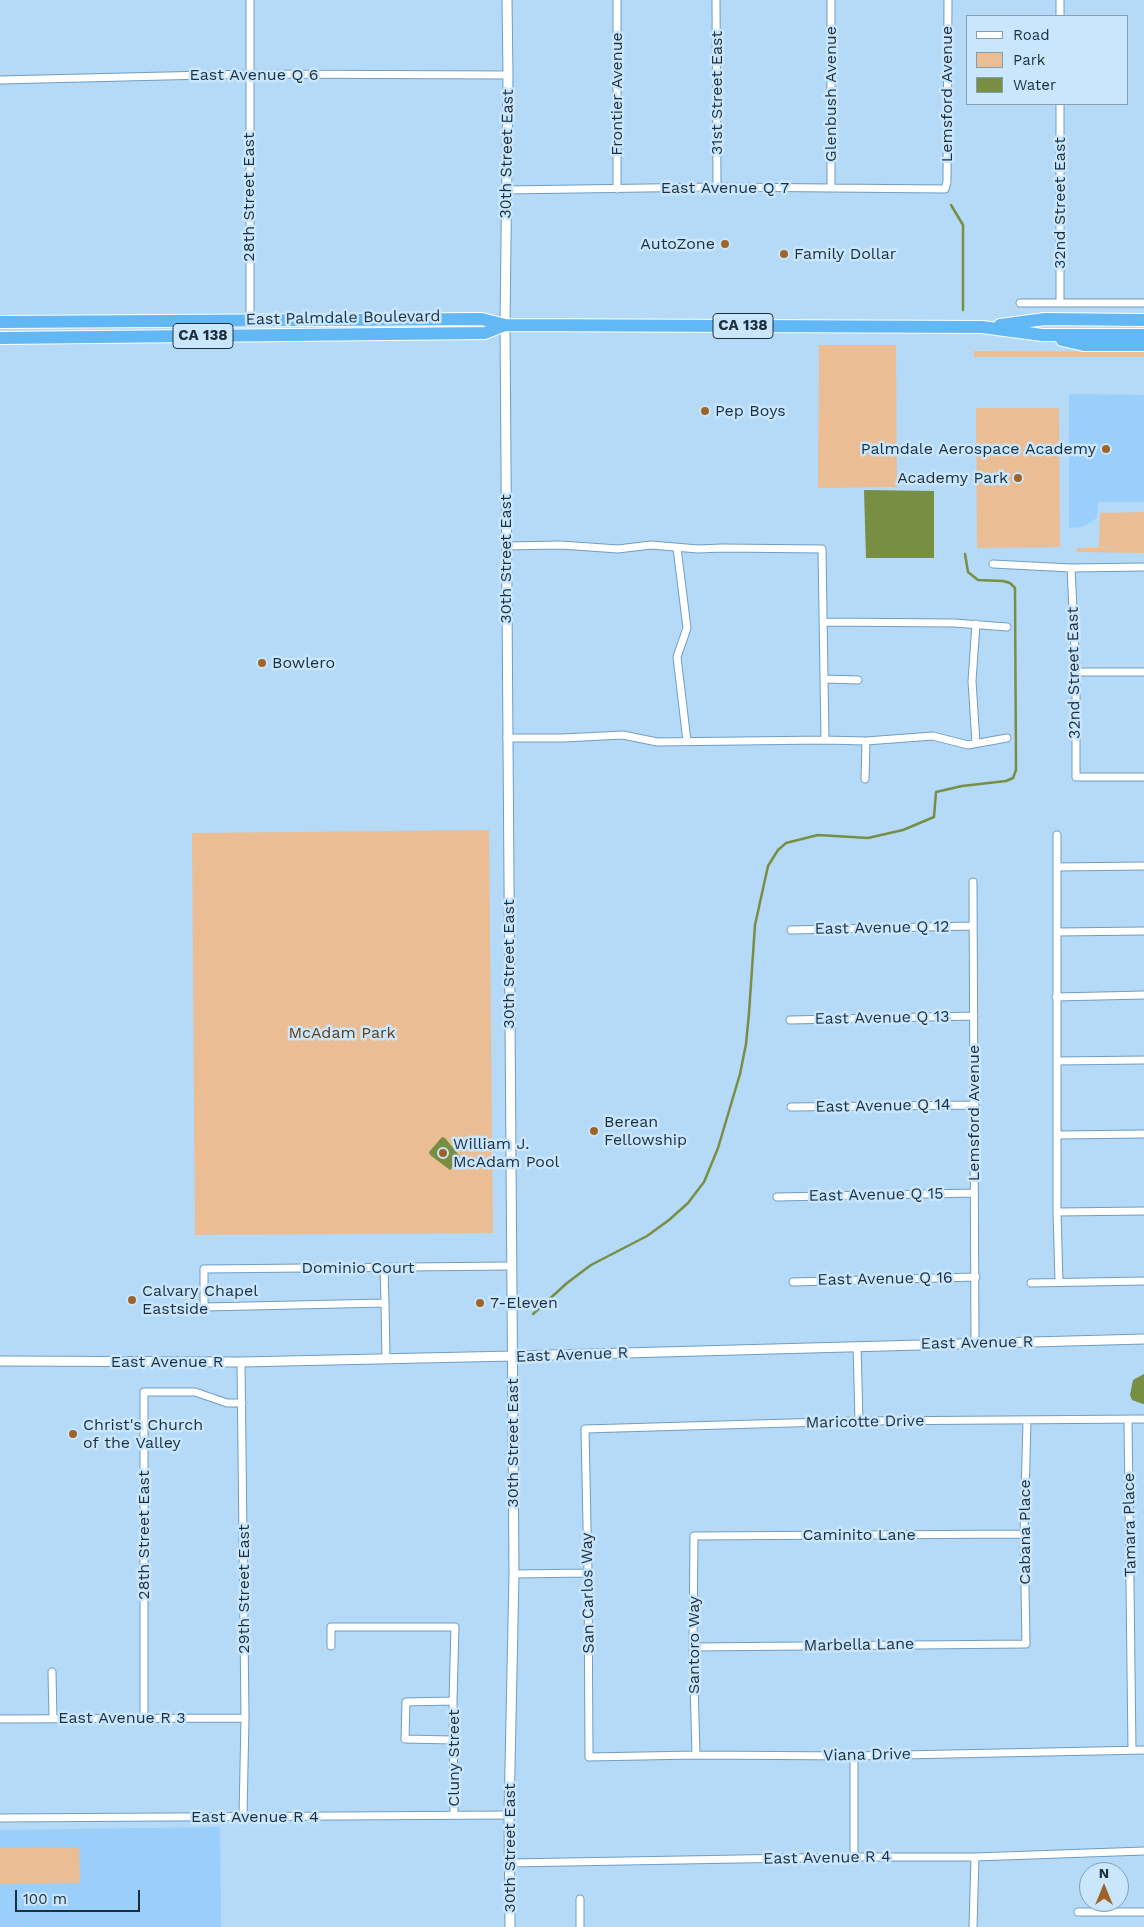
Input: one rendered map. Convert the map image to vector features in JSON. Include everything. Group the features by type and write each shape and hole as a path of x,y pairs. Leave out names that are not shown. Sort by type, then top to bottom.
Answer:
{"highway":[{"name":"East Palmdale Boulevard","path":"0,322 482,319 505,325 982,327 1048,335 1144,335"},
{"name":"East Palmdale Boulevard","path":"982,327 1046,319 1144,320"},
{"name":"East Palmdale Boulevard","path":"0,338 485,333 505,325"},
{"path":"1048,335 1069,343 1084,345 1144,345"}],"street":[{"name":"28th Street East","path":"250,0 250,320"},
{"name":"30th Street East","path":"507,0 505,325 514,1574 509,1815 510,1927"},
{"name":"Frontier Avenue","path":"617,0 617,189"},
{"name":"31st Street East","path":"716,0 717,187"},
{"name":"Glenbush Avenue","path":"832,0 832,188"},
{"name":"Lemsford Avenue","path":"945,188 947,182 948,0"},
{"path":"1060,0 1060,15"},
{"name":"East Avenue Q 6","path":"0,80 249,74 508,75"},
{"name":"32nd Street East","path":"1060,105 1060,303"},
{"name":"East Avenue Q 7","path":"506,190 717,187 945,188"},
{"path":"1020,303 1144,303"},
{"path":"507,546 618,549 651,545 698,549 822,549 825,740"},
{"path":"677,548 686,628 677,657 687,741"},
{"path":"993,564 1071,568 1144,568"},
{"name":"32nd Street East","path":"1071,568 1076,672 1076,777 1144,776"},
{"path":"823,622 954,623 1007,627"},
{"path":"976,624 972,681 976,743"},
{"path":"1076,672 1144,672"},
{"path":"824,679 858,680"},
{"path":"507,738 623,735 657,742 866,741 933,736 968,745 1007,738"},
{"path":"865,779 866,741"},
{"path":"1057,836 1056,997 1059,1282"},
{"path":"1058,867 1144,866"},
{"name":"Lemsford Avenue","path":"973,882 975,1343"},
{"name":"East Avenue Q 12","path":"790,930 973,926"},
{"path":"1057,932 1144,931"},
{"path":"1056,997 1144,996"},
{"name":"East Avenue Q 13","path":"790,1020 974,1016"},
{"path":"1058,1061 1144,1060"},
{"name":"East Avenue Q 14","path":"791,1108 975,1105"},
{"path":"1057,1135 1144,1134"},
{"name":"East Avenue Q 15","path":"777,1197 974,1193"},
{"path":"1057,1212 1144,1211"},
{"name":"Dominio Court","path":"385,1304 204,1306 204,1268 512,1266"},
{"path":"384,1268 386,1359"},
{"name":"East Avenue Q 16","path":"793,1282 976,1277"},
{"path":"1031,1283 1144,1281"},
{"name":"East Avenue R","path":"0,1362 242,1362 1144,1339"},
{"path":"857,1346 858,1421"},
{"name":"29th Street East","path":"242,1362 243,1817"},
{"name":"28th Street East","path":"144,1718 144,1392 195,1392 227,1403 242,1403"},
{"name":"Tamara Place","path":"1128,1420 1132,1750"},
{"name":"Maricotte Drive","path":"585,1429 858,1421 1144,1420"},
{"name":"Cabana Place","path":"1026,1421 1024,1534 1026,1644"},
{"name":"San Carlos Way","path":"585,1429 589,1758"},
{"name":"Caminito Lane","path":"694,1536 1024,1534"},
{"name":"Santoro Way","path":"694,1536 693,1647 696,1755"},
{"path":"514,1574 588,1573"},
{"name":"Cluny Street","path":"330,1646 331,1627 455,1627 453,1701 454,1815"},
{"name":"Marbella Lane","path":"693,1647 1026,1644"},
{"path":"52,1672 53,1718"},
{"path":"453,1701 406,1702 405,1739 453,1740"},
{"name":"East Avenue R 3","path":"0,1719 244,1718"},
{"name":"Viana Drive","path":"589,1758 696,1755 854,1756 1144,1750"},
{"path":"854,1756 854,1857"},
{"name":"East Avenue R 4","path":"0,1818 509,1815"},
{"name":"East Avenue R 4","path":"510,1863 854,1857 975,1857 1144,1851"},
{"path":"973,1927 975,1857"},
{"path":"580,1899 580,1927"},
{"path":"1078,1912 1144,1912"}],"shaded area":[{"name":"Palmdale Aerospace Academy","path":"1069,394 1144,395 1144,502 1098,502 1097,518 1083,527 1069,528"},
{"path":"220,1827 221,1927 0,1927 0,1830"}],"green space":[{"path":"819,345 896,345 897,487 818,488"},
{"path":"974,351 1144,352 1144,357 974,357"},
{"name":"Academy Park","path":"976,408 1059,408 1060,547 977,548"},
{"path":"1144,512 1144,553 1077,552 1076,549 1078,548 1116,548 1099,547 1100,513"},
{"name":"McAdam Park","path":"489,830 493,1233 195,1235 192,833"},
{"path":"79,1847 80,1883 0,1884 0,1848"}],"water":[{"path":"864,490 934,491 934,558 866,558"},
{"name":"William J. McAdam Pool","path":"442,1137 445,1138 462,1159 450,1170 430,1155 429,1152"},
{"path":"1144,1374 1143,1404 1132,1400 1130,1395 1133,1380"}],"waterway":[{"path":"951,205 963,225 963,310"},
{"path":"533,1314 567,1283 591,1265 647,1236 669,1220 688,1203 704,1182 718,1148 740,1074 746,1044 755,925 768,866 778,850 786,843 818,835 868,838 903,830 934,817 936,792 962,786 1006,781 1013,778 1016,770 1015,588 1010,583 1003,581 978,580 968,572 965,554"}],"place":[{"name":"AutoZone","path":"725,244"},
{"name":"Family Dollar","path":"784,254"},
{"name":"Pep Boys","path":"705,411"},
{"name":"Palmdale Aerospace Academy","path":"1106,449"},
{"name":"Academy Park","path":"1018,478"},
{"name":"Bowlero","path":"262,663"},
{"name":"Berean Fellowship","path":"594,1131"},
{"name":"William J. McAdam Pool","path":"443,1153"},
{"name":"Calvary Chapel Eastside","path":"132,1300"},
{"name":"7-Eleven","path":"480,1303"},
{"name":"Christ's Church of the Valley","path":"73,1434"}]}
